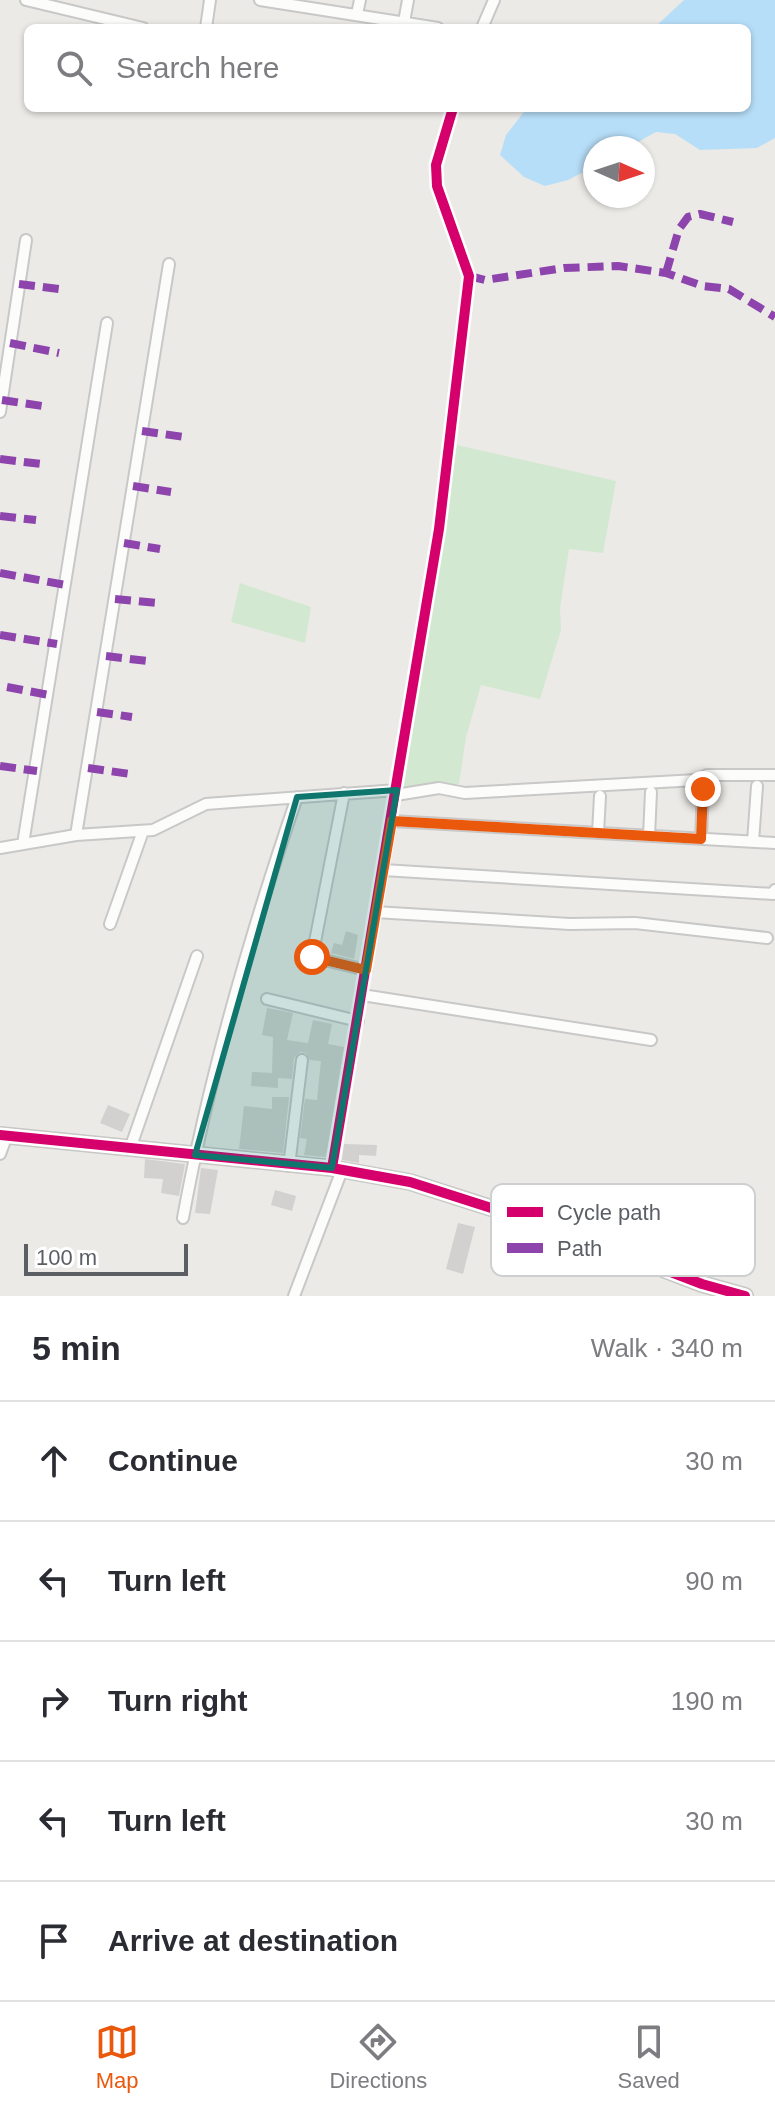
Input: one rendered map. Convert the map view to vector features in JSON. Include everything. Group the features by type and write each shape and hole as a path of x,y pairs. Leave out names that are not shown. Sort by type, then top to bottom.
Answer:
{"street":[{"path":"26,0 126,24"},
{"path":"207,24 210,0"},
{"path":"260,0 308,4 415,24"},
{"path":"357,14 360,0"},
{"path":"404,22 408,0"},
{"path":"484,24 494,0"},
{"path":"294,1296 337,1169 375,912 439,529 469,276 437,186 436,165 452,112"},
{"path":"0,412 26,240"},
{"path":"76,835 169,264"},
{"path":"23,844 107,323"},
{"path":"0,848 76,835 153,830 206,804 439,788 465,793 681,781 707,775 775,775"},
{"path":"753,842 757,786"},
{"path":"701,839 703,789"},
{"path":"649,836 651,792"},
{"path":"344,793 312,957 366,970"},
{"path":"598,833 600,796"},
{"path":"183,1218 195,1155 246,958 297,797"},
{"path":"392,821 775,843"},
{"path":"110,924 143,831"},
{"path":"383,870 773,894 775,890"},
{"path":"375,912 570,924 635,923 767,938"},
{"path":"131,1146 197,956"},
{"path":"362,995 651,1040"},
{"path":"267,999 358,1021"},
{"path":"289,1166 302,1060"},
{"path":"0,1154 3,1135 131,1146 337,1169 410,1182 491,1208"},
{"path":"688,1276 745,1296"}],"highlighted area":[{"path":"397,790 332,1168 195,1155 297,797"}],"green space":[{"path":"457,445 616,481 603,553 569,549 560,608 561,630 540,699 481,685 466,737 459,784 404,787"},
{"path":"240,583 311,607 305,643 231,622"}],"water":[{"path":"684,0 775,0 775,138 757,148 700,150 675,134 656,132 649,136 583,136 583,172 545,186 524,177 500,155 506,135 524,112 751,112 751,24 658,24"}],"building":[{"path":"346,931 358,935 354,959 331,953 334,943 342,945"},
{"path":"267,1008 293,1013 287,1040 308,1043 313,1020 332,1024 328,1044 344,1047 326,1157 304,1155 307,1139 300,1138 305,1099 317,1100 321,1061 310,1060 306,1053 300,1052 294,1058 292,1079 278,1078 278,1088 251,1086 252,1072 272,1073 273,1037 262,1035"},
{"path":"272,1097 289,1097 283,1153 239,1149 244,1106 272,1109"},
{"path":"108,1105 130,1114 122,1132 100,1123"},
{"path":"344,1144 377,1145 376,1156 359,1155 359,1163 342,1160"},
{"path":"145,1159 185,1164 179,1196 161,1193 163,1179 144,1178"},
{"path":"201,1168 218,1170 210,1214 195,1213"},
{"path":"275,1190 296,1196 292,1211 271,1205"},
{"path":"458,1223 475,1227 463,1274 446,1269"}],"marked path":[{"path":"666,273 679,229 688,217 700,214 733,222"},
{"path":"469,276 485,280 564,268 618,266 666,273 703,286 729,289 775,317"},
{"path":"19,284 66,290"},
{"path":"10,343 59,353"},
{"path":"2,400 49,407"},
{"path":"142,431 184,437"},
{"path":"0,459 41,464"},
{"path":"133,486 171,492"},
{"path":"0,516 36,520"},
{"path":"124,543 160,549"},
{"path":"0,573 66,585"},
{"path":"115,599 157,603"},
{"path":"0,635 57,644"},
{"path":"106,656 147,661"},
{"path":"7,687 49,695"},
{"path":"97,712 132,717"},
{"path":"0,766 37,771"},
{"path":"88,768 130,774"}],"cycle path":[{"path":"332,1168 439,529 469,276 437,186 436,165 452,112"},
{"path":"0,1135 332,1168 410,1182 491,1208"},
{"path":"681,1276 745,1296"}],"route":[{"path":"312,957 366,970 392,821 701,839 703,789"}]}
